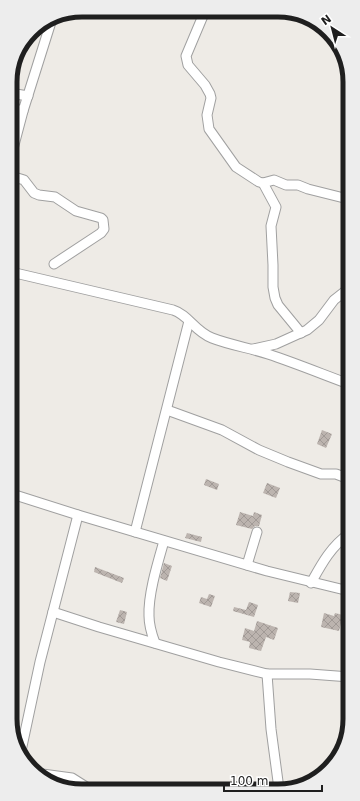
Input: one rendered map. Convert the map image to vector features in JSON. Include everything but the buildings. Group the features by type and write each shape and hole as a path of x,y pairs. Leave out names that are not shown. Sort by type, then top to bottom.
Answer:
{"street":[{"path":"202,17 186,56 188,65 205,85 210,94 211,98 207,115 209,129 236,167 259,182 264,183 274,180 286,185 298,185 343,198"},
{"path":"17,134 50,26"},
{"path":"17,94 28,96"},
{"path":"17,110 23,112"},
{"path":"17,178 24,180 34,193 38,195 55,198 76,211 101,218 103,220 104,229 101,233 54,264"},
{"path":"264,183 276,207 271,226 273,287 275,298 278,305 301,333"},
{"path":"17,273 180,312 186,316 189,322 196,328 212,338 269,354 343,382"},
{"path":"252,350 276,344 301,333 319,320 334,300 343,293"},
{"path":"135,532 150,468 167,410 189,322"},
{"path":"167,410 222,430 259,450 288,462 321,474 336,474 343,477"},
{"path":"17,496 78,516 247,565 311,583 343,590"},
{"path":"22,745 40,662 78,516"},
{"path":"247,565 256,532"},
{"path":"311,583 324,559 343,539"},
{"path":"154,643 149,616 150,603 164,541"},
{"path":"53,612 219,662 267,674 310,674 343,676"},
{"path":"267,674 271,729 277,784"},
{"path":"57,779 72,778 81,784"}]}
